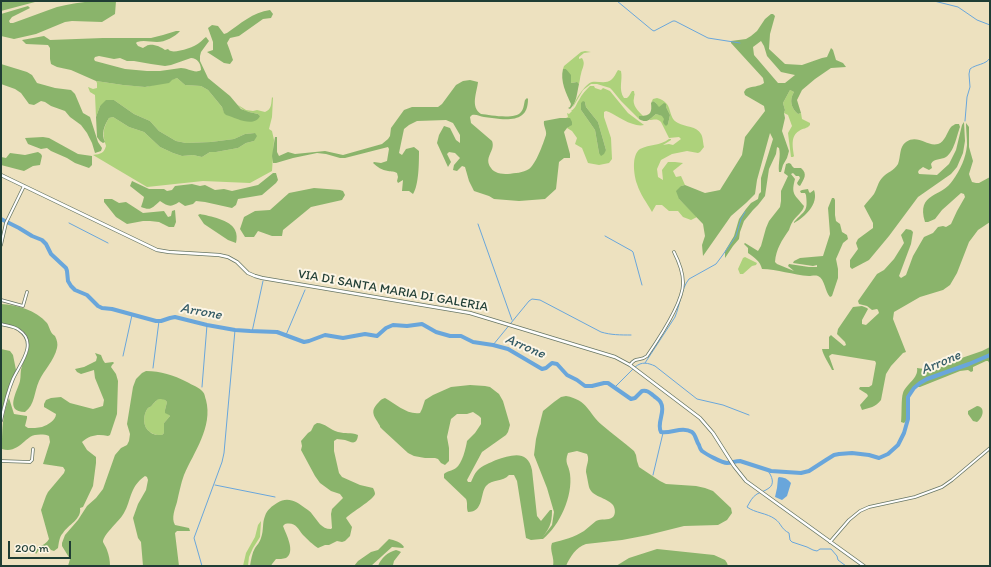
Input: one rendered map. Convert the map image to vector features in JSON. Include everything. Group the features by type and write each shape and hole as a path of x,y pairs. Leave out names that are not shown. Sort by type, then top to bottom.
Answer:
{"street":[{"name":"VIA DI SANTA MARIA DI GALERIA","path":"1,175 157,250 219,255 233,259 248,273 262,278 470,312 610,355 632,367 700,418 713,433 734,466 746,481 864,566"},
{"path":"1,245 6,224 24,186"},
{"path":"632,367 635,360 643,359 647,356 667,323 682,291 683,282 681,268 674,252"},
{"path":"1,300 23,306 27,292"},
{"path":"1,324 16,328 20,331 26,338 28,345 26,354 10,386 1,421"},
{"path":"830,542 849,520 860,511 869,507 915,497 942,486 952,480 990,448"},
{"path":"1,461 30,462 32,460 34,449"}],"green space":[{"path":"1,1 36,1 1,11"},
{"path":"94,1 116,1 115,14 102,22 65,22 36,34 14,39 1,36 1,14 28,6 30,8 12,17 9,21 10,23 13,23 57,7"},
{"path":"270,10 273,14 271,18 263,19 239,36 230,38 227,43 233,60 230,64 224,63 207,52 213,50 213,42 208,28 212,25 218,26 224,34 252,16"},
{"path":"771,14 775,16 770,34 769,49 785,64 802,65 827,57 831,48 836,60 843,63 846,67 831,68 802,90 797,100 801,113 798,114 792,107 791,101 794,92 790,90 783,103 785,118 782,131 789,151 781,172 779,172 780,151 777,147 776,154 769,169 765,196 744,221 739,239 725,258 725,251 734,236 739,219 751,203 758,199 761,192 761,178 773,139 770,133 757,180 755,194 731,216 703,256 702,245 705,236 703,224 679,199 676,191 681,186 685,185 705,193 720,190 742,155 745,137 765,111 764,106 745,95 744,92 746,89 764,83 763,78 731,43 731,41 746,39 751,36 757,31 765,19","holes":["761,41 767,56 781,72 795,75 785,83 778,83 754,55 753,47"]},
{"path":"180,31 173,37 163,41 142,41 136,43 138,46 143,48 148,45 153,45 165,50 168,49 171,51 177,51 194,46 206,37 209,41 201,52 200,61 208,78 230,96 241,109 258,114 260,116 257,120 249,122 226,115 222,107 208,90 201,86 185,85 177,78 169,83 145,87 96,81 71,70 51,64 50,48 48,45 26,44 22,40 44,36 50,40 151,38","holes":["99,56 114,59 120,58 127,61 165,66 193,58 198,61 201,70 194,71 184,68 160,71 125,69 95,61 94,59 95,57"]},
{"path":"581,52 591,52 584,53 579,57 579,59 582,58 584,64 579,84 576,82 571,83 566,69 563,69 564,66"},
{"path":"1,64 27,72 32,75 37,83 55,88 71,90 75,94 83,113 90,117 98,142 102,148 101,151 95,153 87,133 81,125 70,117 65,111 41,101 34,105 29,104 21,93 1,84"},
{"path":"563,69 566,69 571,75 571,83 577,82 579,84 575,101 570,109 568,108 571,104 565,91 562,78"},
{"path":"618,70 621,71 622,95 624,98 627,98 632,91 634,91 635,105 637,110 643,116 640,116 639,119 610,88 597,84 591,84 583,90 589,83 604,82 613,78"},
{"path":"177,78 185,85 201,86 208,90 222,107 224,112 260,116 244,110 238,105 246,110 265,112 270,108 272,97 272,117 269,129 272,131 274,140 272,171 250,183 203,181 147,187 93,155 103,152 106,146 104,128 109,118 113,117 129,127 144,132 160,147 182,156 193,155 202,157 210,152 238,148 246,143 254,141 255,133 245,134 234,139 211,142 186,143 176,141 159,131 150,121 134,114 114,100 100,106 96,117 95,95 90,92 88,87 93,89 97,88 96,81 146,87"},
{"path":"470,80 478,82 475,103 481,114 513,116 521,112 525,100 527,98 528,99 526,110 523,114 516,118 500,119 477,115 472,115 470,117 471,123 492,141 493,145 488,161 492,170 496,172 508,174 522,172 529,169 537,158 546,135 544,121 570,118 572,125 564,132 570,158 564,158 559,162 556,189 545,199 519,201 494,199 474,191 465,167 462,166 457,171 453,170 454,165 460,158 455,153 449,152 447,154 451,162 448,167 437,143 444,126 450,128 456,140 460,143 460,135 453,123 446,120 417,121 404,129 399,153 402,155 406,149 414,147 419,151 418,179 413,194 409,191 402,191 403,180 398,183 397,173 386,171 373,163 387,161 388,147 345,158 317,153 273,163 272,156 275,137 277,137 277,152 279,156 288,152 295,154 325,151 343,155 382,144 390,136 391,128 404,110 412,107 438,107 456,85 463,81"},
{"path":"590,86 594,86 595,88 601,90 603,88 610,91 628,113 644,125 635,125 609,112 604,112 604,117 611,138 612,159 609,163 599,165 588,163 582,148 575,144 577,138 572,131 567,128 571,125 566,118 568,117 567,113 569,114 572,111 581,96","holes":["585,102 586,107 598,122 606,150 599,153 595,130 581,110"]},
{"path":"790,90 794,92 791,101 794,109 798,114 801,113 802,119 810,123 809,126 796,133 794,136 793,157 791,157 788,133 792,126 788,115 784,113 785,110 783,103"},
{"path":"657,98 666,103 674,120 678,123 697,129 702,137 704,147 700,152 687,151 672,154 661,160 657,169 658,177 663,180 662,170 668,162 683,163 673,171 676,177 681,176 685,185 681,186 679,199 697,217 691,220 683,217 678,211 669,211 662,205 656,205 652,212 640,191 636,180 634,161 637,152 640,149 662,143 669,139 671,140 663,145 673,145 681,139 679,137 669,138 660,121 649,120 656,114 663,116 668,124 670,115 666,107 659,108 653,101 651,103 653,99"},
{"path":"106,100 114,100 134,114 150,121 159,131 176,141 186,143 211,142 234,139 245,134 255,133 257,136 254,141 246,143 238,148 210,152 202,157 193,155 182,156 160,147 144,132 129,127 113,117 109,118 104,127 103,136 105,142 103,143 97,137 96,117 100,106"},
{"path":"583,101 598,122 606,150 601,156 599,153 595,130 581,110 581,103"},
{"path":"653,101 659,107 664,103 666,104 670,115 666,126 663,122 664,119 662,116 656,114 646,121 639,119 639,116 650,113 651,103"},
{"path":"964,122 965,141 963,153 957,167 951,174 918,197 869,260 852,269 850,267 850,260 858,249 856,243 858,239 873,228 873,223 864,206 874,194 884,176 898,164 901,149 904,144 915,139 930,144 938,144 944,139 951,127 959,124 960,127 949,155 932,162 932,168 929,170 923,167 918,172 919,174 937,175 949,164 956,150"},
{"path":"966,123 969,127 969,147 973,161 969,174 972,182 979,183 990,177 990,222 978,230 969,242 957,273 950,285 943,290 920,297 894,312 893,319 906,352 903,353 891,366 886,374 881,400 875,406 862,410 860,405 868,396 859,389 860,387 869,387 872,385 876,363 875,361 832,354 829,356 834,370 832,370 822,349 829,349 829,337 831,335 844,346 846,345 837,334 838,329 853,307 862,306 868,309 862,320 862,324 866,325 879,313 877,309 872,310 867,306 859,304 858,301 877,274 884,270 894,259 904,243 901,235 906,229 913,232 911,244 899,276 901,278 906,275 913,256 924,237 933,233 938,227 946,227 951,224 965,197 964,194 961,193 942,210 935,219 928,222 925,222 923,212 924,205 932,196 948,186 960,168 964,159 967,145"},
{"path":"25,138 49,138 78,154 92,156 92,165 89,168 75,163 47,148 41,149 28,144"},
{"path":"38,152 42,156 40,165 33,166 24,171 1,165 1,157 6,158 10,153 25,155"},
{"path":"789,163 794,168 801,168 805,174 800,186 797,183 800,178 799,176 796,176 793,173 791,174 795,179 793,188 794,194 804,206 792,222 784,237 775,262 794,271 788,266 789,264 817,267 817,265 813,266 793,263 800,258 823,256 830,234 828,208 832,198 834,198 836,221 840,224 842,232 847,235 848,239 843,243 836,259 838,278 832,296 830,297 822,280 818,276 762,269 759,262 748,253 748,248 744,244 745,243 758,251 761,246 769,221 780,207 781,191 788,176 784,173 786,164"},
{"path":"273,173 276,173 278,180 262,195 238,199 236,205 232,208 196,201 193,204 185,206 179,202 169,206 160,201 151,208 147,209 141,207 144,197 130,186 132,181 149,189 164,189 167,191 172,190 175,186 192,184 200,186 205,185 215,190 224,189 232,191 258,185"},
{"path":"314,188 340,190 343,191 345,195 342,200 311,207 283,230 282,236 272,236 258,231 254,237 245,237 240,229 244,217 255,211 270,210 289,193"},
{"path":"808,189 810,193 814,190 815,200 813,205 806,214 794,223 803,213 807,205 805,193 801,193 800,191"},
{"path":"104,199 112,199 119,203 126,202 143,213 164,211 168,217 171,216 172,211 175,210 176,222 174,227 169,227 159,222 150,221 127,224 116,217 104,202"},
{"path":"200,214 225,221 233,227 237,236 236,243 228,240 204,224 198,215"},
{"path":"745,257 757,263 743,274 740,274 738,269 743,258"},
{"path":"1,304 26,309 43,318 55,336 57,342 54,357 37,385 31,406 25,412 15,409 13,405 20,381 21,368 28,351 29,340 20,329 1,323"},
{"path":"990,347 990,364 986,361 973,367 973,371 971,372 968,370 960,371 920,387 915,387 908,395 906,421 904,423 901,422 903,393 916,375 917,368 933,369 940,367"},
{"path":"1,349 10,351 13,355 16,370 12,378 1,415"},
{"path":"95,353 101,355 105,363 114,363 111,367 116,374 118,381 117,414 110,435 94,436 82,442 87,450 96,457 96,463 93,486 83,507 80,508 77,519 65,530 59,540 58,548 54,551 47,545 36,554 36,550 49,539 41,510 48,492 65,470 63,467 43,464 50,442 49,436 34,435 15,448 9,450 2,449 3,424 7,404 9,398 14,414 27,416 25,426 28,428 42,427 49,424 55,418 56,414 44,407 46,400 51,398 61,397 70,403 93,409 103,406 104,400 95,378 94,370 81,374 75,369 84,367 96,361 97,357"},
{"path":"146,371 157,372 177,377 200,389 204,393 206,400 207,420 205,430 184,475 173,519 175,525 189,528 190,531 177,531 175,533 179,566 143,566 141,542 138,538 133,518 138,504 146,490 148,480 145,476 136,485 125,511 104,539 103,542 110,560 110,566 68,566 70,559 62,546 65,535 78,520 87,506 103,489 115,455 121,448 127,445 129,441 130,434 127,424 133,387 136,379","holes":["158,399 165,400 167,402 165,413 170,416 164,423 164,433 162,435 151,433 147,430 144,420 146,411"]},
{"path":"470,385 490,387 499,394 503,401 510,425 506,435 482,452 467,480 468,482 471,482 475,473 479,469 507,456 518,455 527,459 532,470 537,516 541,521 550,510 552,510 550,526 541,539 531,540 526,538 517,481 514,475 509,475 504,479 488,484 484,489 481,502 477,509 468,512 466,499 444,478 444,474 456,468 462,460 467,441 481,424 481,418 479,416 473,412 467,414 457,414 451,419 447,437 449,461 445,465 435,458 414,456 408,453 380,427 373,413 375,407 385,398 406,411 420,413 425,400 433,395 451,387"},
{"path":"566,396 583,404 602,425 634,451 639,467 660,481 666,484 696,486 713,491 731,508 732,513 727,520 718,525 684,526 622,540 582,545 571,556 566,566 553,566 551,548 552,543 577,535 596,521 611,518 615,513 615,509 610,502 593,493 589,487 586,472 588,460 587,454 577,451 568,453 567,462 570,483 567,501 555,526 543,539 541,539 552,525 554,512 547,488 534,455 536,439 543,411 561,397"},
{"path":"161,398 167,402 165,410 170,416 164,423 164,433 162,435 154,434 147,430 144,420 148,408"},
{"path":"977,406 982,408 983,413 977,422 973,421 968,414 968,411"},
{"path":"317,423 323,424 338,432 358,435 355,442 338,439 334,441 334,451 339,473 342,477 360,485 373,488 375,494 346,518 352,527 350,536 345,541 337,541 318,548 305,537 296,526 292,524 285,524 283,526 290,547 289,555 286,558 276,559 271,566 250,566 253,552 262,535 266,514 268,510 281,501 289,500 296,502 310,512 322,526 328,529 332,528 332,509 343,498 340,494 331,491 320,483 301,450 301,441"},
{"path":"261,521 260,537 249,557 248,566 243,566 246,553 255,537 258,525"},
{"path":"389,539 403,545 404,547 392,547 371,566 354,566 358,561 371,552 378,550"},
{"path":"657,549 714,555 725,560 728,566 616,566 629,558"},
{"path":"396,550 401,552 394,561 394,566 378,566 385,556"}],"water":[{"path":"779,477 786,478 791,483 787,496 782,500 775,497"}],"waterway":[{"path":"617,1 654,31 675,21 708,38 740,43"},
{"path":"934,1 958,7 977,20 990,25"},
{"path":"965,121 967,97 970,87 970,69 986,62 990,58"},
{"path":"645,363 675,317 686,283 689,279 716,264 736,236 741,219 745,212"},
{"name":"Arrone","path":"1,219 42,240 46,244 51,254 66,268 68,281 71,286 75,290 87,295 102,308 112,309 156,321 175,317 235,330 277,332 304,342 325,335 343,338 365,334 377,336 386,328 393,325 407,326 422,324 436,332 450,336 461,336 473,342 508,349 542,369 546,368 552,363 557,364 567,375 585,386 608,383 631,399 635,398 642,391 647,391 659,400 662,406 660,425 661,432 688,430 694,435 701,450 722,462 727,463 740,461 771,471 801,473 809,471 834,455 839,454 852,453 879,458 888,454 898,445 904,433 908,419 908,397 914,388 927,379 990,355"},
{"path":"69,223 108,243"},
{"path":"478,224 512,320"},
{"path":"605,236 633,252 642,285"},
{"path":"252,332 263,281"},
{"path":"286,335 305,290"},
{"path":"493,345 532,299 540,300 601,332 631,335"},
{"path":"123,356 132,315"},
{"path":"153,368 159,321"},
{"path":"202,387 207,325"},
{"path":"202,566 194,538 224,453 235,330"},
{"path":"635,367 645,363 655,366 697,399 723,405 749,415"},
{"path":"615,387 633,369"},
{"path":"653,475 663,433"},
{"path":"768,471 771,475 771,486 755,495 747,507 754,511 768,515 779,522 784,530 789,533 790,540 792,542 817,551 820,549 831,549 837,556 838,560 846,566"},
{"path":"215,485 275,497"}]}
